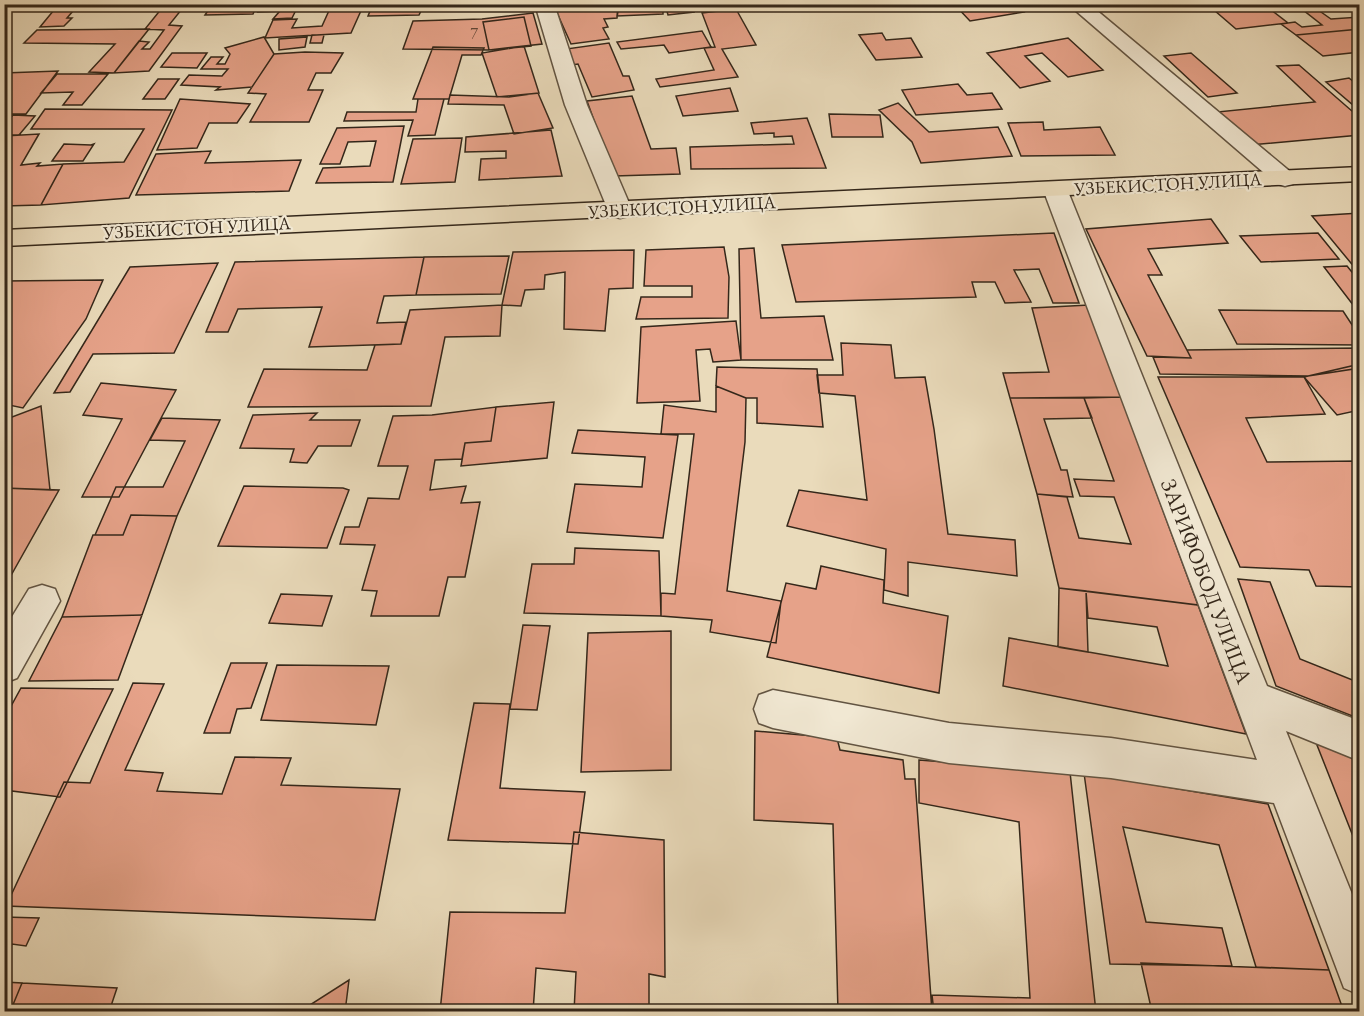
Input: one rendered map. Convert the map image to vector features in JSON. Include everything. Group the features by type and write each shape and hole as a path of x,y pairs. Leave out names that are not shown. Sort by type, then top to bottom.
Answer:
{"main road":[{"name":"УЗБЕКИСТОН УЛИЦА","path":"4,238 132,230 620,210 1359,174"}],"street":[{"path":"544,4 576,105 620,210"},
{"path":"1077,4 1285,179"},
{"name":"ЗАРИФОБОД УЛИЦА","path":"1054,189 1359,972"},
{"path":"4,665 42,601"},
{"path":"1253,699 1359,741"},
{"path":"773,709 949,743 1111,758 1287,785"}],"building":[{"path":"52,4 126,4 125,8 73,11 67,18 72,18 64,26 40,27 54,10 47,10"},
{"path":"263,4 285,4 282,11 258,12"},
{"path":"286,4 299,4 292,18 273,19"},
{"path":"332,4 364,4 351,33 265,38 273,20 297,19 292,28 322,26"},
{"path":"373,4 437,4 435,9 422,9 419,15 368,16"},
{"path":"459,4 519,4 459,9"},
{"path":"553,4 619,4 617,18 604,19 608,27 603,28 609,39 571,44"},
{"path":"665,4 691,4 694,12 668,15"},
{"path":"954,4 1016,4 1024,12 970,21"},
{"path":"1207,4 1306,5 1270,9 1288,23 1236,29"},
{"path":"257,5 253,14 205,15 211,6"},
{"path":"663,5 663,14 617,16 618,7"},
{"path":"1311,5 1331,19 1360,17 1360,29 1296,35 1281,24 1295,22 1302,27 1322,25 1298,6"},
{"path":"162,8 182,9 169,25 182,26 149,71 114,73 139,41 149,42 142,49 150,49 164,30 145,29"},
{"path":"736,9 756,45 722,49 738,77 660,87 656,79 714,70 704,48 715,47 702,13"},
{"path":"533,13 542,44 489,50 403,49 413,21 482,19"},
{"path":"524,17 531,46 489,50 483,22"},
{"path":"149,29 114,73 89,72 115,44 24,43 37,30"},
{"path":"1360,29 1360,52 1323,56 1296,35"},
{"path":"702,31 711,47 669,53 664,45 621,49 617,42"},
{"path":"882,33 886,40 911,38 922,57 876,60 859,35"},
{"path":"312,35 324,35 322,43 310,43"},
{"path":"264,37 274,54 252,87 216,90 220,87 181,85 189,75 222,76 228,69 201,69 211,57 223,57 217,64 225,64 230,54 225,48"},
{"path":"307,37 305,47 279,50 279,39"},
{"path":"1068,38 1103,70 1068,77 1042,53 1025,56 1050,81 1020,88 987,53"},
{"path":"609,43 623,76 629,76 634,90 592,97 578,64 571,65 566,49"},
{"path":"524,46 539,93 497,97 482,53"},
{"path":"433,47 484,48 481,55 462,55 449,99 413,99"},
{"path":"172,53 207,53 197,68 161,67"},
{"path":"343,53 331,73 316,73 308,90 323,90 309,122 250,122 266,94 248,93 274,54"},
{"path":"1191,53 1237,93 1208,97 1164,56"},
{"path":"1299,65 1360,118 1360,135 1250,145 1217,112 1315,102 1277,66"},
{"path":"58,71 26,114 12,114 4,122 4,73"},
{"path":"57,74 108,74 82,105 63,105 73,92 41,93"},
{"path":"1349,78 1360,87 1360,111 1326,82"},
{"path":"158,79 179,79 165,99 143,99"},
{"path":"958,84 967,95 992,93 1002,109 916,115 902,90"},
{"path":"730,88 738,111 683,116 676,96"},
{"path":"538,93 553,128 514,134 504,105 448,104 450,95 509,97"},
{"path":"632,96 651,149 676,148 680,174 614,176 587,101"},
{"path":"180,99 250,104 237,123 209,123 197,148 157,150"},
{"path":"418,99 444,99 435,135 408,136 413,120 344,121 347,112 416,112"},
{"path":"898,103 929,132 998,127 1012,156 921,163 912,142 879,110"},
{"path":"45,109 172,110 129,198 41,205 63,164 124,162 144,129 31,129"},
{"path":"829,114 880,115 883,137 832,137"},
{"path":"13,115 35,116 19,135 4,135 4,125"},
{"path":"807,118 826,168 691,169 690,147 794,144 792,136 774,137 774,133 754,134 751,123"},
{"path":"1043,122 1044,130 1100,127 1115,155 1021,156 1008,123"},
{"path":"404,126 393,182 316,183 323,168 370,166 376,141 348,142 340,164 320,164 337,128"},
{"path":"551,130 562,176 479,180 481,159 506,158 506,151 465,152 466,137"},
{"path":"39,134 21,165 63,164 41,205 4,206 4,136"},
{"path":"462,138 455,182 401,184 413,139"},
{"path":"64,144 94,144 83,161 52,161"},
{"path":"211,151 205,163 301,160 289,191 136,195 156,154"},
{"path":"1360,213 1360,274 1312,216"},
{"path":"1211,219 1228,243 1148,249 1162,275 1148,275 1191,358 1147,356 1086,229"},
{"path":"1054,233 1079,303 1053,303 1039,269 1014,270 1031,302 1005,303 995,282 972,282 976,297 796,302 782,245"},
{"path":"1318,233 1339,259 1261,262 1240,236"},
{"path":"724,247 729,277 728,318 636,319 641,297 692,297 692,286 644,286 646,250"},
{"path":"754,248 761,318 824,316 833,360 741,360 739,249"},
{"path":"634,250 633,288 609,289 605,331 564,329 565,272 545,275 544,289 525,290 521,306 502,305 513,252"},
{"path":"509,256 501,294 416,295 424,257"},
{"path":"424,257 416,295 384,296 377,323 406,322 401,344 309,347 322,307 238,309 228,332 206,332 235,262"},
{"path":"218,263 174,353 93,354 70,392 54,393 130,267"},
{"path":"1347,266 1360,282 1360,314 1324,267"},
{"path":"103,280 86,319 23,408 4,404 4,281"},
{"path":"502,305 500,336 445,337 431,406 248,407 264,369 367,370 375,345 401,344 410,310"},
{"path":"1089,305 1121,397 1010,398 1003,373 1049,372 1032,308"},
{"path":"1219,310 1343,311 1360,337 1360,345 1237,344"},
{"path":"736,321 741,360 713,362 710,349 696,350 700,401 637,403 641,327"},
{"path":"841,343 891,345 895,378 925,377 948,534 1015,540 1017,576 908,562 908,596 884,590 886,549 787,526 799,490 867,500 855,396 819,393 817,375 843,375"},
{"path":"1360,348 1360,368 1308,376 1160,374 1153,357 1191,358 1187,350"},
{"path":"1360,364 1360,410 1337,415 1304,377"},
{"path":"717,367 817,369 823,427 757,423 757,398 746,398 716,386"},
{"path":"1158,377 1304,377 1325,414 1246,418 1267,462 1360,461 1360,587 1316,586 1309,570 1240,567"},
{"path":"101,383 176,390 119,497 82,497 122,419 83,415"},
{"path":"716,386 746,398 745,442 727,591 781,601 776,643 710,632 712,620 661,616 661,593 675,594 694,434 661,434 664,405 716,412"},
{"path":"1121,397 1198,605 1059,588 1037,494 1067,497 1079,538 1131,544 1114,497 1080,496 1074,479 1114,481 1084,398"},
{"path":"1010,398 1084,398 1092,418 1044,419 1061,470 1067,470 1073,497 1037,494"},
{"path":"554,402 547,458 461,466 465,443 491,441 496,407"},
{"path":"41,406 50,490 4,488 4,420"},
{"path":"496,407 491,441 465,443 462,459 435,460 430,490 466,486 461,503 480,502 465,577 448,577 439,616 371,616 377,591 362,590 375,545 340,544 345,527 359,527 368,498 399,499 408,466 378,466 393,416 432,415"},
{"path":"317,413 310,420 360,420 351,446 318,446 307,463 290,462 294,449 240,448 253,415"},
{"path":"162,418 220,420 177,516 131,515 123,535 95,535 116,487 163,487 185,441 150,440"},
{"path":"578,430 678,435 663,538 567,532 575,484 642,487 645,457 572,453"},
{"path":"244,486 349,490 327,548 218,546"},
{"path":"4,488 59,490 4,588"},
{"path":"131,515 177,516 142,615 62,617 93,535 123,535"},
{"path":"575,548 659,551 661,616 524,613 532,564 574,564"},
{"path":"821,566 884,580 883,603 948,616 939,693 767,657 786,583 816,589"},
{"path":"1238,579 1270,582 1300,659 1360,683 1360,719 1276,686"},
{"path":"1059,588 1086,591 1088,652 1058,647"},
{"path":"1086,591 1198,605 1246,734 1003,686 1009,638 1168,666 1157,627 1088,618"},
{"path":"281,594 332,596 322,626 269,623"},
{"path":"142,615 118,680 29,681 62,617"},
{"path":"523,625 550,626 537,710 510,709"},
{"path":"671,631 671,770 581,772 588,633"},
{"path":"231,663 267,663 251,708 237,709 230,733 204,733"},
{"path":"277,665 389,666 376,725 261,720"},
{"path":"133,683 164,684 125,770 163,773 157,791 222,794 235,757 291,758 281,785 400,789 375,920 6,906 64,782 90,783"},
{"path":"21,688 113,689 60,797 4,790 4,719"},
{"path":"474,703 510,704 500,788 585,792 578,844 448,840"},
{"path":"755,731 837,738 840,750 903,760 905,779 915,779 932,1012 838,1012 833,824 754,820"},
{"path":"1315,740 1360,757 1360,854"},
{"path":"919,760 1070,772 1096,1012 934,1012 932,995 1030,998 1019,822 919,803"},
{"path":"1084,773 1268,804 1329,970 1256,967 1219,845 1123,827 1146,922 1222,928 1232,966 1110,964"},
{"path":"574,832 664,840 665,977 649,974 649,1012 574,1012 576,972 536,968 533,1012 440,1012 450,912 565,913"},
{"path":"4,917 39,918 26,946 12,944 4,963"},
{"path":"1141,963 1329,970 1344,1012 1152,1012"},
{"path":"349,980 345,1012 301,1012 302,1010"},
{"path":"4,982 22,983 10,1012 4,1012"},
{"path":"22,983 117,988 109,1012 10,1012"}]}
